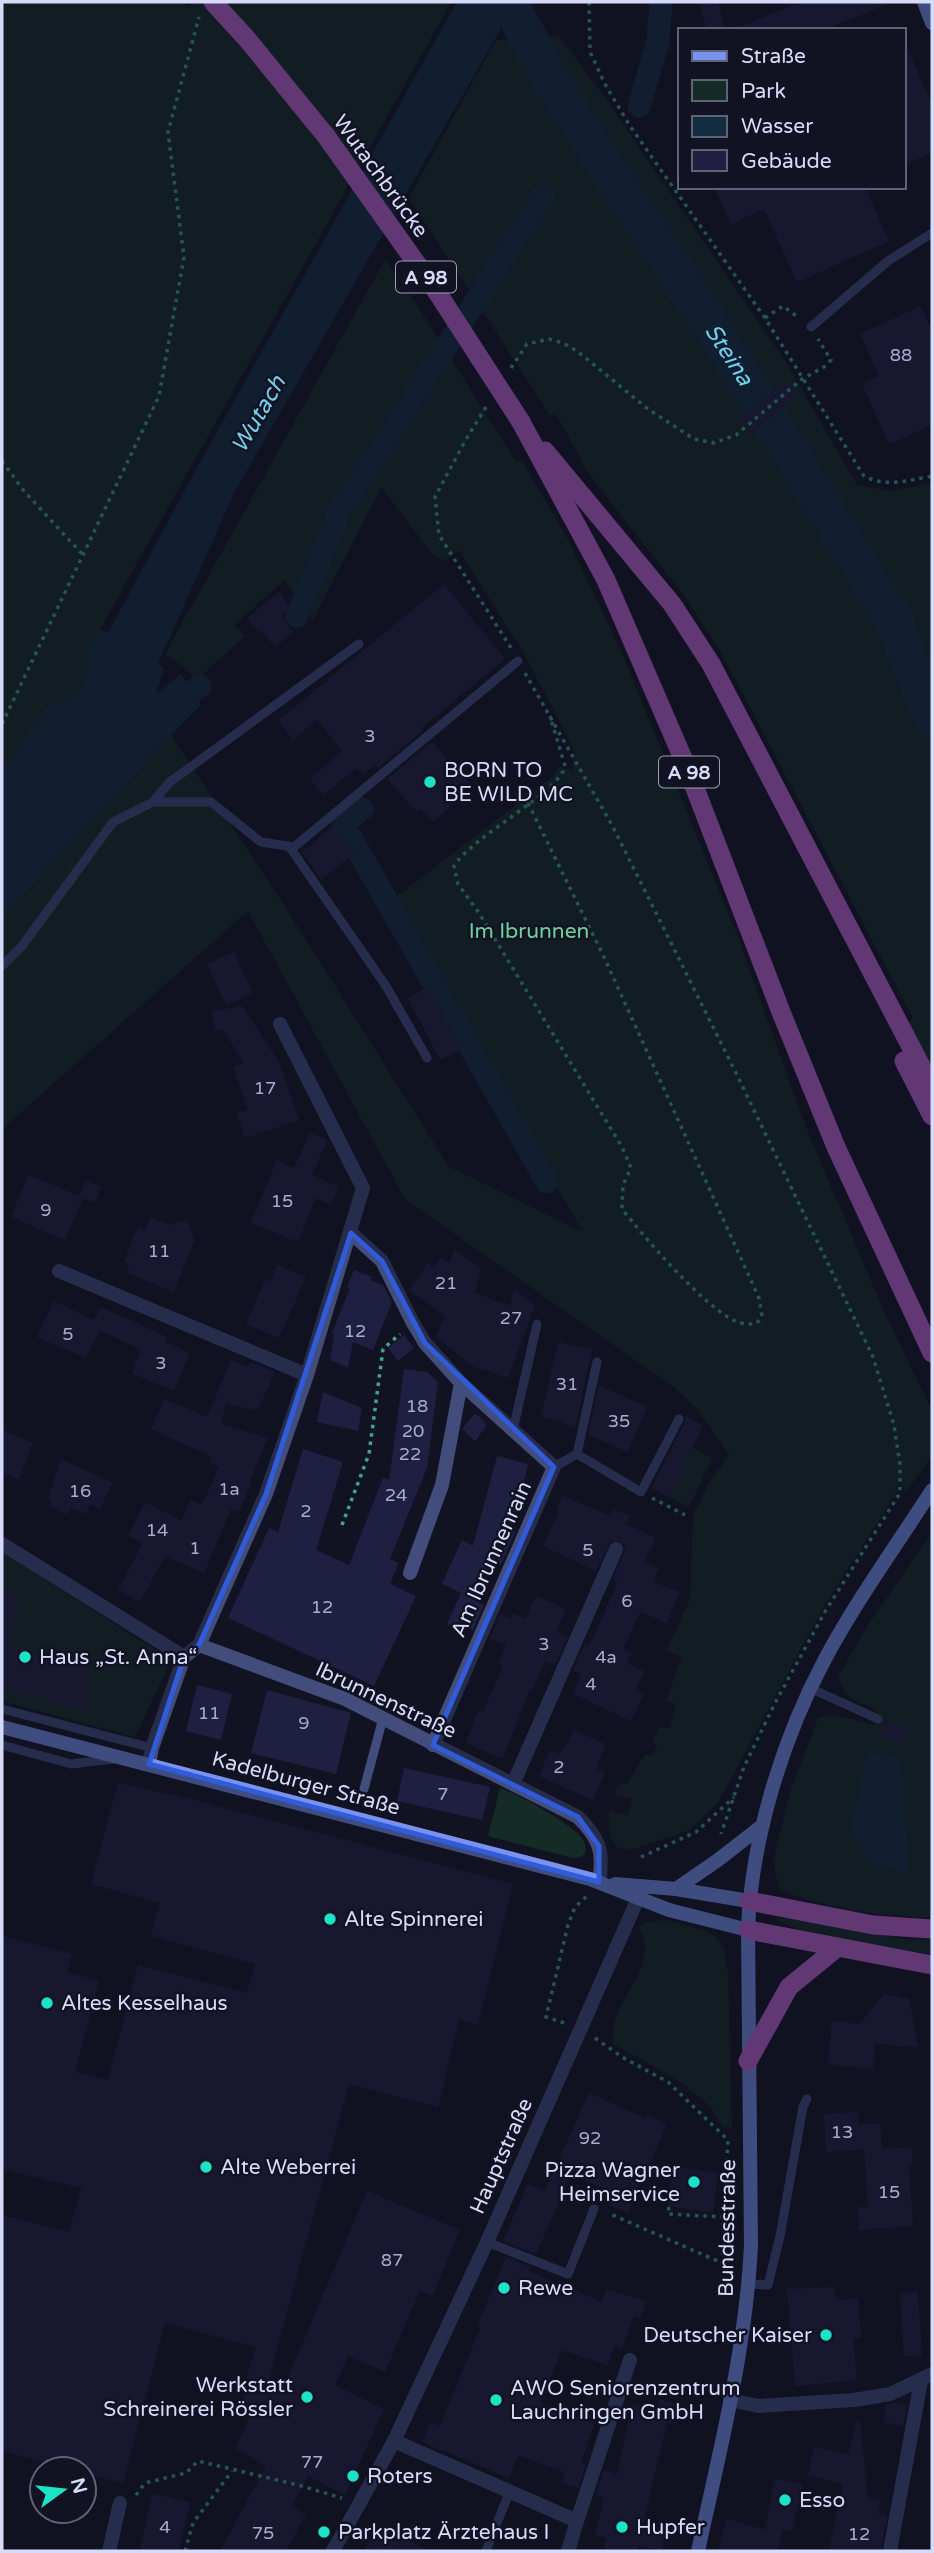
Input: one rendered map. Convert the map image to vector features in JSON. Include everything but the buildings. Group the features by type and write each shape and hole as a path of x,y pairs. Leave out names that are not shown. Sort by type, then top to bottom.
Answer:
{"highway":[{"name":"Wutachbrücke","path":"207,7 247,39 326,136 439,295 521,422"},
{"path":"521,422 672,604 710,664 932,1087"},
{"name":"A 98","path":"521,422 606,580 688,770 836,1147 932,1353"},
{"path":"744,730 796,856 932,1116"},
{"path":"749,1900 873,1925 932,1929"},
{"path":"748,1930 932,1965"},
{"path":"748,2061 789,1987 838,1947"}],"main road":[{"path":"925,2 932,23"},
{"name":"Bundesstraße","path":"698,2551 730,2400 749,2284 751,2245 748,1930 749,1900 763,1825 778,1771 823,1662 932,1490"},
{"name":"Kadelburger Straße","path":"2,1727 641,1892 698,1920 748,1930"},
{"path":"676,1889 763,1825"},
{"name":"Kadelburger Straße","path":"641,1892 676,1889 749,1900"}],"street":[{"path":"149,1764 152,1748 184,1657 199,1645 266,1494 307,1375 363,1188 280,1024"},
{"name":"Am Ibrunnenrain","path":"351,1233 382,1261 412,1323 425,1343 461,1383 554,1467 433,1745"},
{"path":"59,1271 307,1375"},
{"path":"410,1573 442,1485 461,1383"},
{"path":"2,1545 184,1657"},
{"path":"513,1784 616,1549"},
{"name":"Ibrunnenstraße","path":"199,1645 345,1699 578,1817 599,1846 602,1861 599,1882"},
{"name":"Hauptstraße","path":"333,2551 394,2441 486,2242 641,1892"},
{"path":"568,2551 631,2361"},
{"path":"730,2400 758,2406 854,2400 890,2394 927,2378"},
{"path":"890,2551 927,2378"},
{"path":"394,2441 577,2522"},
{"path":"109,2551 120,2503"}],"lane":[{"path":"811,327 888,261 932,233"},
{"path":"2,967 22,946 113,822 153,802 170,782 359,644"},
{"path":"153,802 211,802 261,842 294,847 518,661"},
{"path":"289,846 386,986 427,1058"},
{"path":"513,1430 537,1324"},
{"path":"554,1467 577,1454 597,1362"},
{"path":"577,1454 641,1492 679,1419"},
{"path":"812,1689 878,1719"},
{"path":"2,1709 152,1748"},
{"path":"364,1789 383,1718"},
{"path":"2,1745 71,1764 122,1757"},
{"path":"749,2284 768,2285 780,2236 803,2107 807,2099"},
{"path":"486,2242 568,2274 594,2209"},
{"path":"486,2551 509,2493"}],"path":[{"path":"589,2 590,52 606,86 630,126 765,318 864,476 888,484 932,476"},
{"path":"2,724 159,396 184,257 168,132 207,7"},
{"path":"527,344 549,339 577,351 648,409 694,439 714,443 736,435 802,379 824,368 831,360 811,327 783,306 765,318"},
{"path":"465,441 435,497 439,535 550,714 613,827 873,1357 894,1425 900,1465 900,1493 826,1610 770,1714 744,1767 724,1831 718,1838"},
{"path":"2,461 24,491 84,556"},
{"path":"528,803 604,957 759,1298 762,1316 757,1323 748,1325 736,1322 721,1312 688,1282 622,1209 622,1185 631,1168 622,1147 479,913 458,884 454,866 462,854 528,803 553,785 564,772 565,766 550,714"},
{"path":"342,1525 369,1454 383,1349 412,1323"},
{"path":"641,1492 685,1515"},
{"path":"641,1857 696,1832 735,1796"},
{"path":"587,1896 575,1907 568,1925 546,2017 581,2029 622,2057 668,2082 729,2140 722,2263 616,2216 594,2209"},
{"path":"669,2207 668,2214 724,2217"},
{"path":"120,2503 132,2501 145,2483 186,2473 198,2461 298,2485 360,2504"},
{"path":"185,2551 193,2524 232,2471"}],"highlighted area":[{"path":"351,1233 382,1261 425,1343 554,1467 433,1745 578,1817 599,1846 599,1882 149,1764 184,1657 199,1645 266,1494"}],"green space":[{"name":"Im Ibrunnen","path":"2,2 183,2 190,9 192,2 451,2 100,629 282,902 449,1167 583,1232 391,901 555,775 559,766 573,771 574,749 525,655 459,550 446,560 436,558 381,487 313,620 284,580 234,625 245,636 195,681 186,668 165,654 385,260 415,302 516,462 522,461 568,540 624,658 737,935 805,1125 882,1307 932,1411 932,1456 906,1492 898,1479 897,1492 822,1609 719,1801 689,1830 634,1849 618,1848 610,1836 609,1811 628,1815 633,1799 614,1794 618,1786 628,1783 645,1754 652,1755 658,1744 652,1742 659,1727 670,1728 676,1704 666,1700 682,1657 666,1651 690,1600 693,1516 710,1481 730,1455 696,1408 674,1387 405,1199 248,911 2,1129"},
{"path":"559,36 603,95 785,361 857,485 889,491 932,483 932,1069 907,1024 913,1018 720,650 686,598 589,474 556,414 550,415 409,198 496,40"},
{"path":"692,1448 712,1458 689,1507 669,1497"},
{"path":"932,1532 932,1917 897,1916 855,1910 796,1896 781,1890 775,1874 774,1858 791,1789 818,1718 833,1715 876,1725 877,1709 853,1698 844,1690 838,1677 867,1627"},
{"path":"2,1552 171,1660 135,1737 2,1701"},
{"path":"500,1788 570,1827 584,1842 585,1853 581,1857 573,1858 488,1836"},
{"path":"776,1918 910,1940 932,1939 932,1954 875,1946 804,1931"},
{"path":"666,1920 703,1930 716,1937 724,1948 728,1975 732,2127 723,2127 711,2107 681,2082 614,2044 613,2029 617,2014 644,1957 645,1942 639,1927 648,1922"}],"water":[{"name":"Wutach","path":"457,2 513,2 507,18 234,493 158,664 164,668 156,694 181,674 201,705 2,917 2,770 49,706 79,693 89,676 86,652 100,629 108,633"},
{"path":"867,1751 902,1757 908,1874 870,1862 857,1842 852,1826"}],"waterway":[{"name":"Steina","path":"509,2 552,83 741,372 895,622 932,719"},
{"path":"639,106 658,41 661,2"},
{"path":"297,616 339,513 543,197"},
{"path":"169,710 200,686"},
{"path":"362,809 343,824 547,1182"}],"place":[{"name":"BORN TO BE WILD MC","path":"430,782"},
{"name":"Haus „St. Anna“","path":"25,1657"},
{"name":"Alte Spinnerei","path":"330,1919"},
{"name":"Altes Kesselhaus","path":"47,2003"},
{"name":"Alte Weberrei","path":"206,2167"},
{"name":"Pizza Wagner Heimservice","path":"694,2182"},
{"name":"Rewe","path":"504,2288"},
{"name":"Deutscher Kaiser","path":"826,2335"},
{"name":"Werkstatt Schreinerei Rössler","path":"307,2397"},
{"name":"AWO Seniorenzentrum Lauchringen GmbH","path":"496,2400"},
{"name":"Roters","path":"353,2476"},
{"name":"Esso","path":"785,2500"},
{"name":"Hupfer","path":"622,2527"},
{"name":"Parkplatz Ärztehaus I","path":"324,2532"}]}
